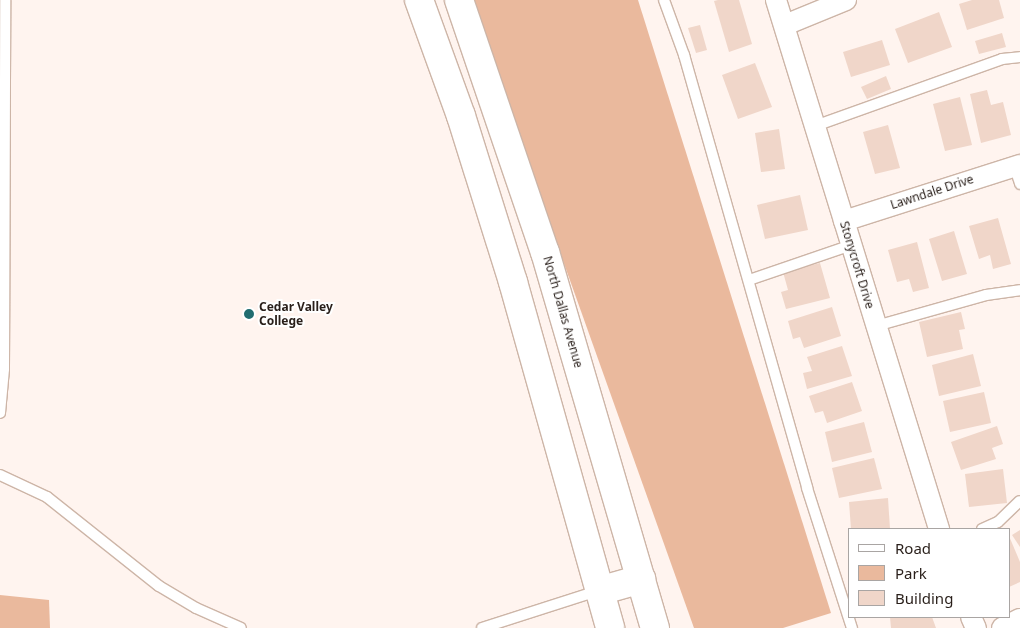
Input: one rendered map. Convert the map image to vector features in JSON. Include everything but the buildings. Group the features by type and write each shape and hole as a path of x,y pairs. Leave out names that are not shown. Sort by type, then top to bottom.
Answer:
{"main road":[{"path":"419,0 461,116 513,282 610,628"},
{"name":"North Dallas Avenue","path":"459,0 545,252 655,628"},
{"path":"599,591 641,579"}],"street":[{"name":"Stonycroft Drive","path":"776,0 939,528"},
{"path":"785,25 846,0"},
{"name":"Lawndale Drive","path":"844,221 1018,172"},
{"path":"1002,628 1020,619"}],"lane":[{"path":"0,413 4,369 5,0"},
{"path":"664,0 684,55 807,488 848,616"},
{"path":"815,126 1002,58 1020,57"},
{"path":"749,280 851,245"},
{"path":"876,326 986,295 1020,290"},
{"path":"0,475 47,497 159,586 196,608 241,628"},
{"path":"984,528 1004,518 1020,501"},
{"path":"482,628 599,591"}],"green space":[{"path":"470,0 638,0 831,613 783,628 694,628"},
{"path":"0,595 49,600 50,628 0,628"}],"place":[{"name":"Cedar Valley College","path":"249,314"}]}
